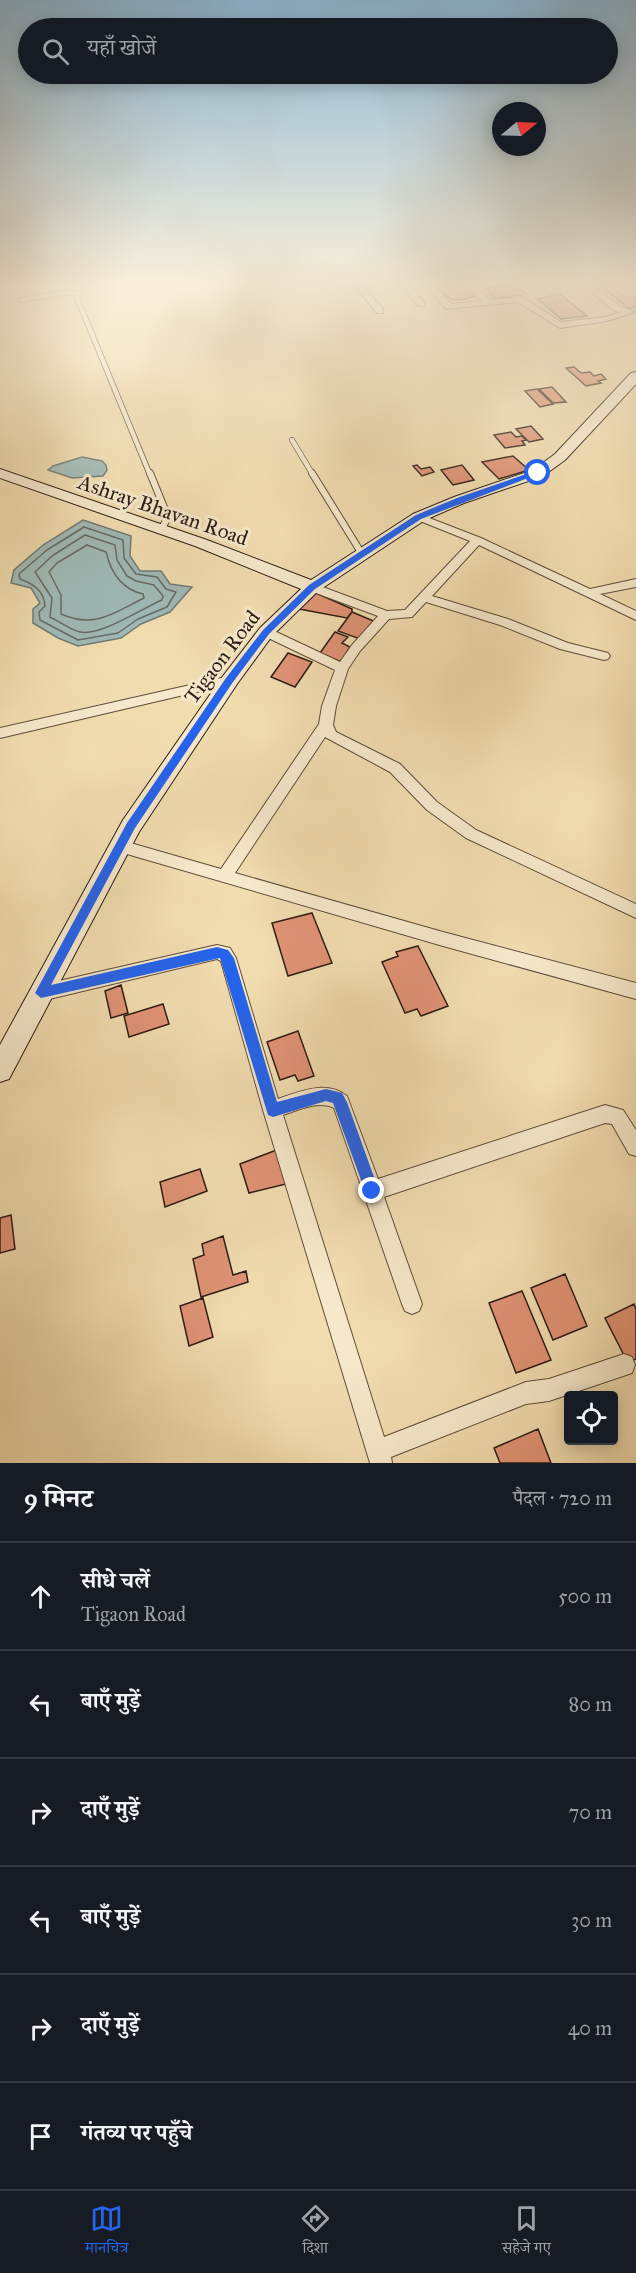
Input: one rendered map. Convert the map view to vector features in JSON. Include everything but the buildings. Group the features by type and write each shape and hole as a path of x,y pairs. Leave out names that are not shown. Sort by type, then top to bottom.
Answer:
{"street":[{"name":"Tigaon Road","path":"0,1070 131,825 230,680 266,632 312,587 419,517 459,500 538,473 560,457 636,376"},
{"name":"Ashray Bhavan Road","path":"0,473 312,587"},
{"path":"419,517 477,540 636,616"},
{"path":"312,587 386,615 410,613 477,540"},
{"path":"589,593 636,583"},
{"path":"424,597 504,622 564,646 604,656"},
{"path":"225,875 326,725 329,706 342,668 362,640 386,615"},
{"path":"266,632 342,668"},
{"path":"0,733 230,680"},
{"path":"326,725 333,737 395,768 432,806 471,834 636,911"},
{"path":"120,846 443,939 636,991"},
{"path":"41,993 221,952 228,958 379,1457 526,1393 549,1390 624,1365"},
{"path":"273,1110 326,1095 337,1097 341,1102 412,1304"},
{"path":"372,1191 605,1114 617,1116 636,1148"}],"lane":[{"path":"100,353 168,518 161,530"},
{"path":"292,440 362,554"}],"water":[{"path":"82,457 102,461 107,470 103,476 72,478 48,470 53,466"},
{"path":"83,520 131,536 130,556 140,571 161,571 170,584 192,587 170,612 141,624 121,638 78,646 58,638 33,623 33,609 40,603 31,588 11,583 14,570 43,545"}],"route":[{"path":"372,1191 341,1102 337,1097 326,1095 273,1110 228,958 224,953 217,952 41,993 131,825 230,680 266,632 312,587 419,517 459,500 538,473"}]}
